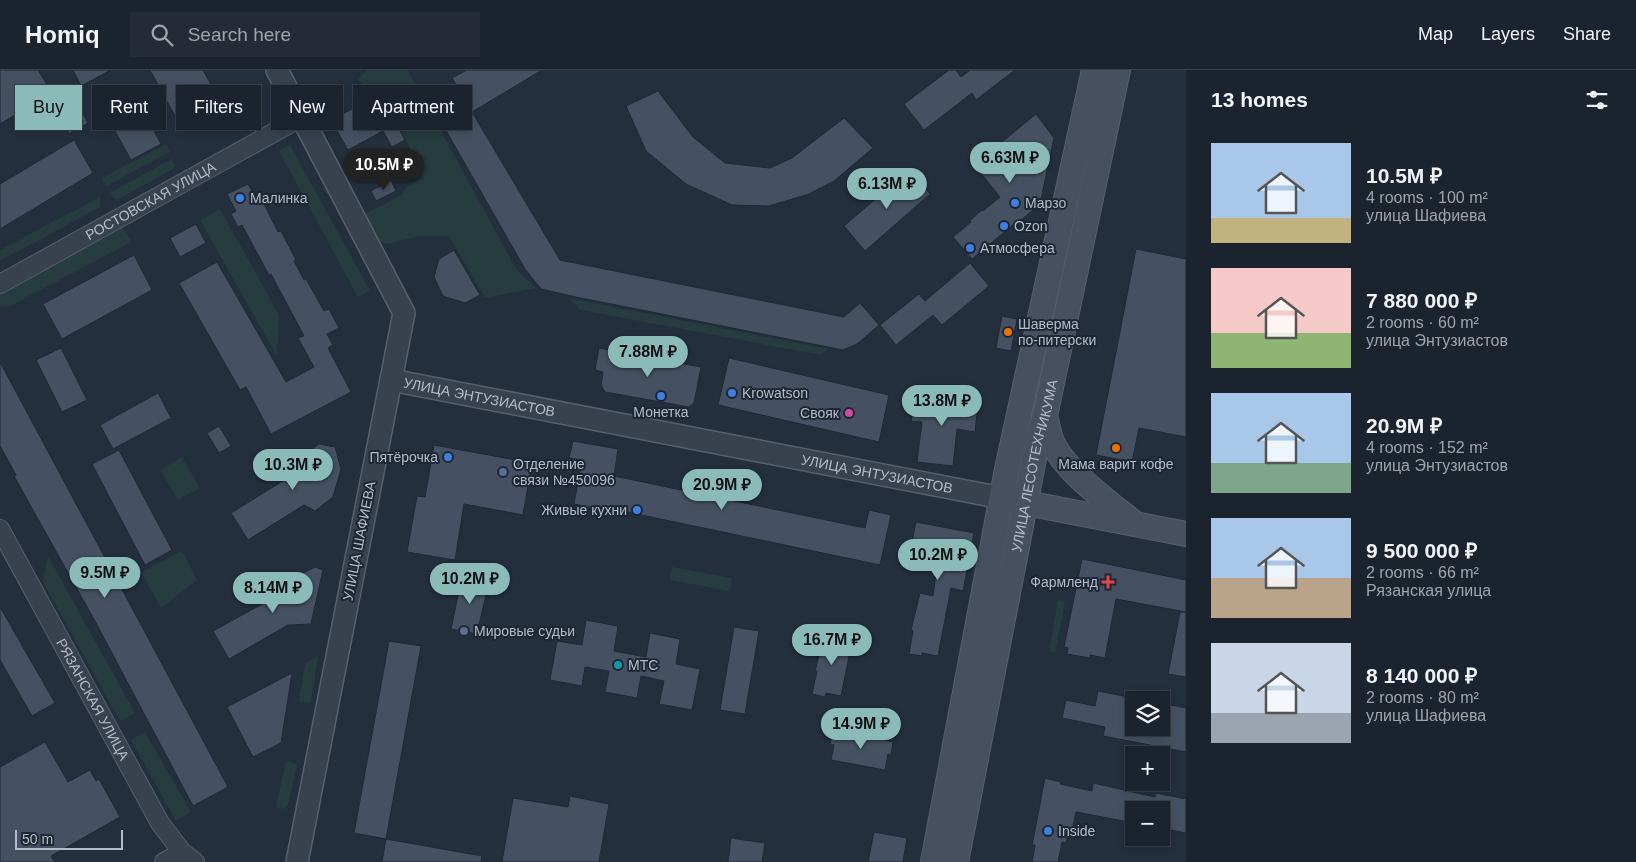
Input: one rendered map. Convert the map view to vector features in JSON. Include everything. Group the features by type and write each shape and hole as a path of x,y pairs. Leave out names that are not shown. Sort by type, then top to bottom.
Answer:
{"main road":[{"name":"УЛИЦА ЛЕСОТЕХНИКУМА","path":"933,862 1002,498 1094,70"},
{"name":"УЛИЦА ЛЕСОТЕХНИКУМА","path":"956,862 1038,438 1046,416 1118,70"},
{"path":"1046,416 1052,440 1064,461 1086,483 1134,524"},
{"name":"УЛИЦА ЭНТУЗИАСТОВ","path":"1002,498 1186,534"}],"street":[{"name":"УЛИЦА ШАФИЕВА","path":"276,70 284,85"},
{"name":"РОСТОВСКАЯ УЛИЦА","path":"0,284 278,130"},
{"name":"УЛИЦА ШАФИЕВА","path":"296,862 404,313 309,130"},
{"name":"УЛИЦА ЭНТУЗИАСТОВ","path":"390,380 1002,498"},
{"name":"РЯЗАНСКАЯ УЛИЦА","path":"0,529 160,823 188,857"},
{"path":"164,862 188,857"}],"green space":[{"path":"367,70 408,70 416,85 363,85 358,79"},
{"path":"401,130 441,130 516,269 536,288 485,298 449,236 420,236 386,244 378,241 363,215 402,195 408,185 424,178"},
{"path":"166,144 170,152 106,186 102,178"},
{"path":"290,145 370,291 358,297 279,151"},
{"path":"172,159 175,165 173,169 117,200 109,193"},
{"path":"100,197 100,207 0,261 0,250"},
{"path":"220,209 279,315 277,356 200,220"},
{"path":"121,225 132,242 8,307 0,306 0,290"},
{"path":"568,298 828,349 821,355 581,310"},
{"path":"182,457 200,488 178,500 160,470"},
{"path":"182,551 197,580 161,608 141,572"},
{"path":"48,556 135,713 120,721 43,582"},
{"path":"672,567 732,578 730,591 670,580"},
{"path":"1058,600 1065,602 1055,653 1049,651"},
{"path":"318,656 311,703 299,701 305,664"},
{"path":"145,732 191,812 176,821 131,740"},
{"path":"286,761 297,764 288,805 284,809 276,807"}],"building":[{"path":"0,70 38,70 47,85 15,85 15,115 0,124"},
{"path":"73,70 111,70 82,85"},
{"path":"150,70 203,70 211,85 176,85 176,118 166,100 166,85 158,85"},
{"path":"467,70 542,70 472,112 472,85 456,85 452,78"},
{"path":"949,70 956,70 961,77 970,70 1015,70 976,100 972,93 924,130 904,104"},
{"path":"658,91 693,137 725,163 770,168 792,158 844,118 873,148 834,181 809,194 769,206 732,205 686,184 646,151 626,106"},
{"path":"353,108 353,130 400,130 405,140 392,147 383,131 348,150 337,130 343,130 343,114"},
{"path":"82,112 88,123 82,126"},
{"path":"472,112 560,260 844,317 860,303 879,325 857,344 843,350 541,289 525,269 446,130 472,130"},
{"path":"1036,114 1054,138 1040,204 972,259 953,237 971,222 976,215 1000,197 974,165"},
{"path":"67,130 76,130 69,134"},
{"path":"114,130 153,130 161,144 131,160"},
{"path":"74,140 93,173 0,229 0,184"},
{"path":"909,170 930,194 865,251 844,226"},
{"path":"391,180 396,191 376,201 371,191"},
{"path":"248,184 257,200 261,198 278,232 281,231 304,280 306,279 324,311 329,309 339,328 327,334 333,345 328,348 351,392 271,434 246,387 240,390 179,283 217,262 286,382 314,367 298,338 304,336 271,274 269,275 242,225 238,227 231,214 236,211 227,194"},
{"path":"196,224 206,243 180,257 170,238"},
{"path":"1136,249 1186,259 1186,437 1139,428 1132,462 1096,455"},
{"path":"454,250 480,295 465,303 443,296 434,277 439,259"},
{"path":"134,255 152,290 62,339 43,304"},
{"path":"970,263 989,286 942,325 933,315 896,345 880,325 919,294 925,301"},
{"path":"1002,316 1017,319 1011,351 996,348"},
{"path":"61,348 87,400 62,412 36,360"},
{"path":"599,348 701,367 694,403 689,407 605,392 601,385 603,372 595,370"},
{"path":"729,358 889,395 879,442 718,405"},
{"path":"0,362 228,787 193,806 96,623 14,476 16,475 0,446"},
{"path":"158,393 171,418 113,449 100,425"},
{"path":"914,396 978,404 975,432 957,429 953,466 917,462 922,422 911,421"},
{"path":"219,426 231,446 219,453 207,433"},
{"path":"573,441 618,449 614,476 865,528 869,510 891,515 880,565 608,508 608,511 574,504 582,460 569,458"},
{"path":"319,444 335,447 341,469 333,497 315,511 304,505 248,540 231,513 294,474 288,466"},
{"path":"434,445 532,463 523,515 464,504 455,560 407,552 417,496 425,497"},
{"path":"119,450 172,550 145,565 92,464"},
{"path":"916,522 974,533 963,591 951,588 938,656 922,653 922,656 909,654 913,631 911,630 920,593 933,596 936,573 927,565 908,561"},
{"path":"1082,559 1186,580 1186,612 1116,599 1105,658 1090,655 1090,658 1067,654 1068,648 1064,647"},
{"path":"315,567 323,570 311,624 288,625 229,659 213,631 273,598 283,591 281,584"},
{"path":"462,576 489,581 477,634 451,629"},
{"path":"0,607 55,703 32,716 0,660"},
{"path":"1180,612 1186,612 1186,677 1168,674"},
{"name":"МТС","path":"586,620 618,626 614,651 646,657 650,633 680,639 676,664 700,669 692,710 659,704 664,681 641,676 637,698 605,692 609,671 585,667 582,686 550,680 557,641 582,645"},
{"path":"734,627 759,631 745,714 720,710"},
{"path":"824,634 837,636 837,639 852,642 841,696 826,693 825,697 812,694 817,671 815,671"},
{"path":"389,641 421,646 386,839 354,833"},
{"path":"292,673 281,743 253,757 227,707"},
{"path":"1098,691 1125,696 1125,736 1170,736 1170,705 1186,708 1186,752 1170,749 1170,746 1155,746 1103,736 1105,727 1062,718 1066,700 1095,706"},
{"path":"833,731 855,735 856,733 893,742 891,755 888,754 885,770 831,760 834,745 830,744"},
{"path":"45,742 68,782 90,770 96,781 99,779 120,817 51,856 55,862 0,862 0,767"},
{"path":"1045,778 1061,782 1060,784 1092,791 1093,783 1155,797 1156,793 1186,799 1186,833 1170,830 1170,801 1125,801 1125,821 1076,812 1072,831 1069,830 1066,843 1062,842 1058,862 1032,862 1035,845 1032,845"},
{"path":"570,796 609,804 599,862 502,862 513,798 568,807"},
{"path":"874,832 907,838 903,862 868,862"},
{"path":"731,838 765,843 762,862 728,862"},
{"path":"386,839 482,856 481,862 382,862"}],"place":[{"name":"Малинка","path":"240,198"},
{"name":"Марзо","path":"1015,203"},
{"name":"Ozon","path":"1004,226"},
{"name":"Атмосфера","path":"970,248"},
{"name":"Шаверма по-питерски","path":"1008,332"},
{"name":"Krowatson","path":"732,393"},
{"name":"Монетка","path":"661,396"},
{"name":"Свояк","path":"849,413"},
{"name":"Мама варит кофе","path":"1116,448"},
{"name":"Пятёрочка","path":"448,457"},
{"name":"Отделение связи №450096","path":"503,472"},
{"name":"Живые кухни","path":"637,510"},
{"name":"Фармленд","path":"1108,582"},
{"name":"Мировые судьи","path":"464,631"},
{"name":"МТС","path":"618,665"},
{"name":"Inside","path":"1048,831"}]}
